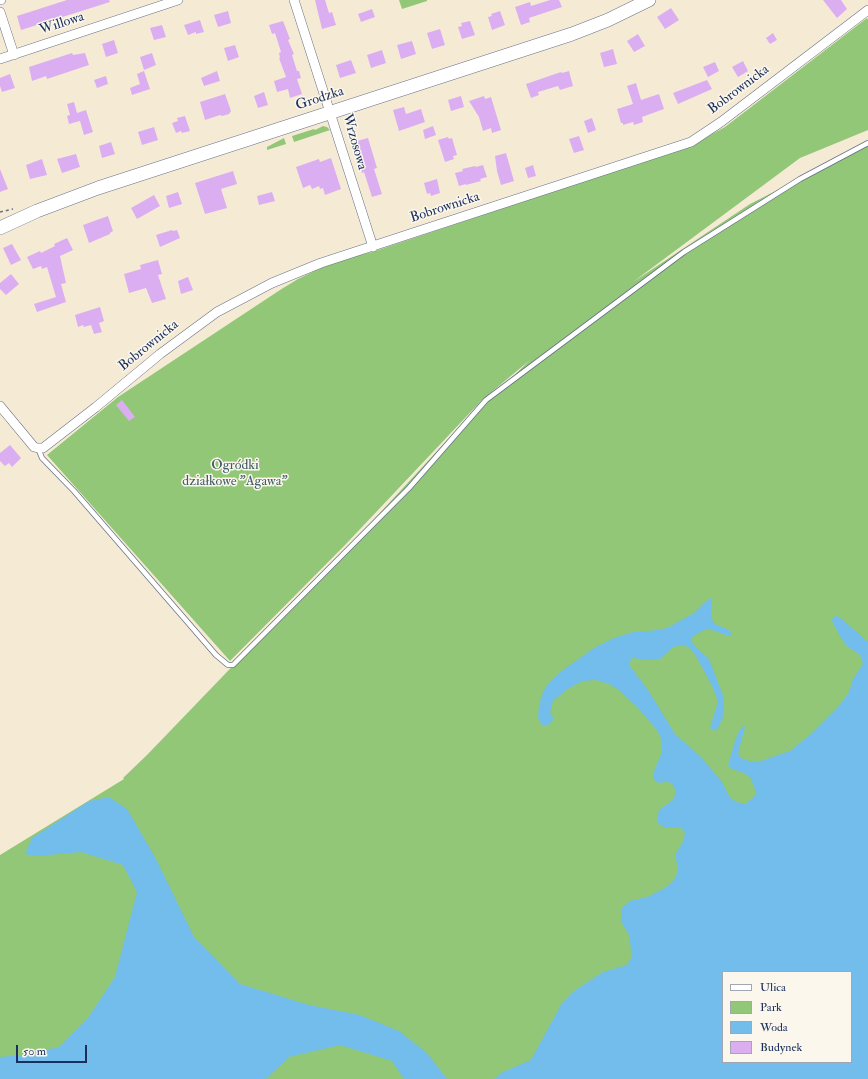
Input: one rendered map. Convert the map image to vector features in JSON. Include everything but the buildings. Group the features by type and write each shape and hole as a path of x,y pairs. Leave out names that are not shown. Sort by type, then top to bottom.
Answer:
{"street":[{"name":"Willowa","path":"0,59 178,0"},
{"name":"Wrzosowa","path":"294,0 373,247"},
{"name":"Grodzka","path":"0,228 37,211 98,188 572,34 608,20 649,0"},
{"name":"Bobrownicka","path":"38,448 43,448 96,408 160,354 217,312 272,283 321,263 690,142 721,122 868,10"},
{"path":"0,12 14,55"},
{"path":"0,406 34,447 38,448"}],"lane":[{"path":"38,448 42,458 74,491 216,655 228,665 233,665 409,488 486,400 684,252 800,179 868,143"}],"green space":[{"path":"399,0 427,0 427,1 402,9"},
{"name":"Ogródki działkowe \"Agawa\"","path":"867,18 868,130 800,158 633,282 750,204 868,144 868,1079 0,1079 0,855 124,779 123,778 147,755 378,515 450,437 530,360 482,400 345,545 230,661 47,455 118,397 298,279 323,267 352,257 372,252 690,146 725,127"},
{"path":"323,126 330,130 294,142 292,136 314,129 315,130"},
{"path":"284,138 286,144 267,150 267,147"}],"water":[{"path":"711,598 711,618 715,624 729,630 732,635 729,636 712,630 704,630 693,636 691,640 694,645 709,659 724,698 722,720 716,731 710,728 718,701 712,686 690,648 683,645 673,647 660,659 649,660 632,658 630,666 648,690 675,734 702,758 722,782 729,796 736,802 746,804 755,796 755,789 750,777 744,773 732,769 728,765 739,731 744,725 745,727 738,753 741,758 758,762 790,751 811,734 839,706 849,692 853,679 863,664 860,655 847,646 841,638 832,621 833,617 837,616 843,620 868,642 868,1079 494,1079 503,1072 531,1060 562,1003 574,991 603,972 627,965 632,957 629,935 621,921 621,909 630,901 647,897 665,888 674,880 678,871 678,864 675,859 676,853 683,842 685,833 680,827 666,828 657,823 657,816 660,809 673,800 676,792 672,783 658,783 653,778 654,771 662,752 662,741 657,730 638,708 619,690 609,684 596,680 583,681 569,688 553,701 550,713 554,719 548,725 542,725 538,717 543,692 548,684 559,673 594,648 614,638 633,632 667,628 694,613"},
{"path":"109,797 127,809 156,859 194,937 240,984 309,1005 360,1015 399,1031 427,1053 447,1079 404,1079 392,1061 340,1045 289,1057 266,1079 0,1079 0,1057 23,1055 59,1047 88,1018 115,977 137,892 123,865 81,852 37,856 25,854 32,838 89,801"}]}
